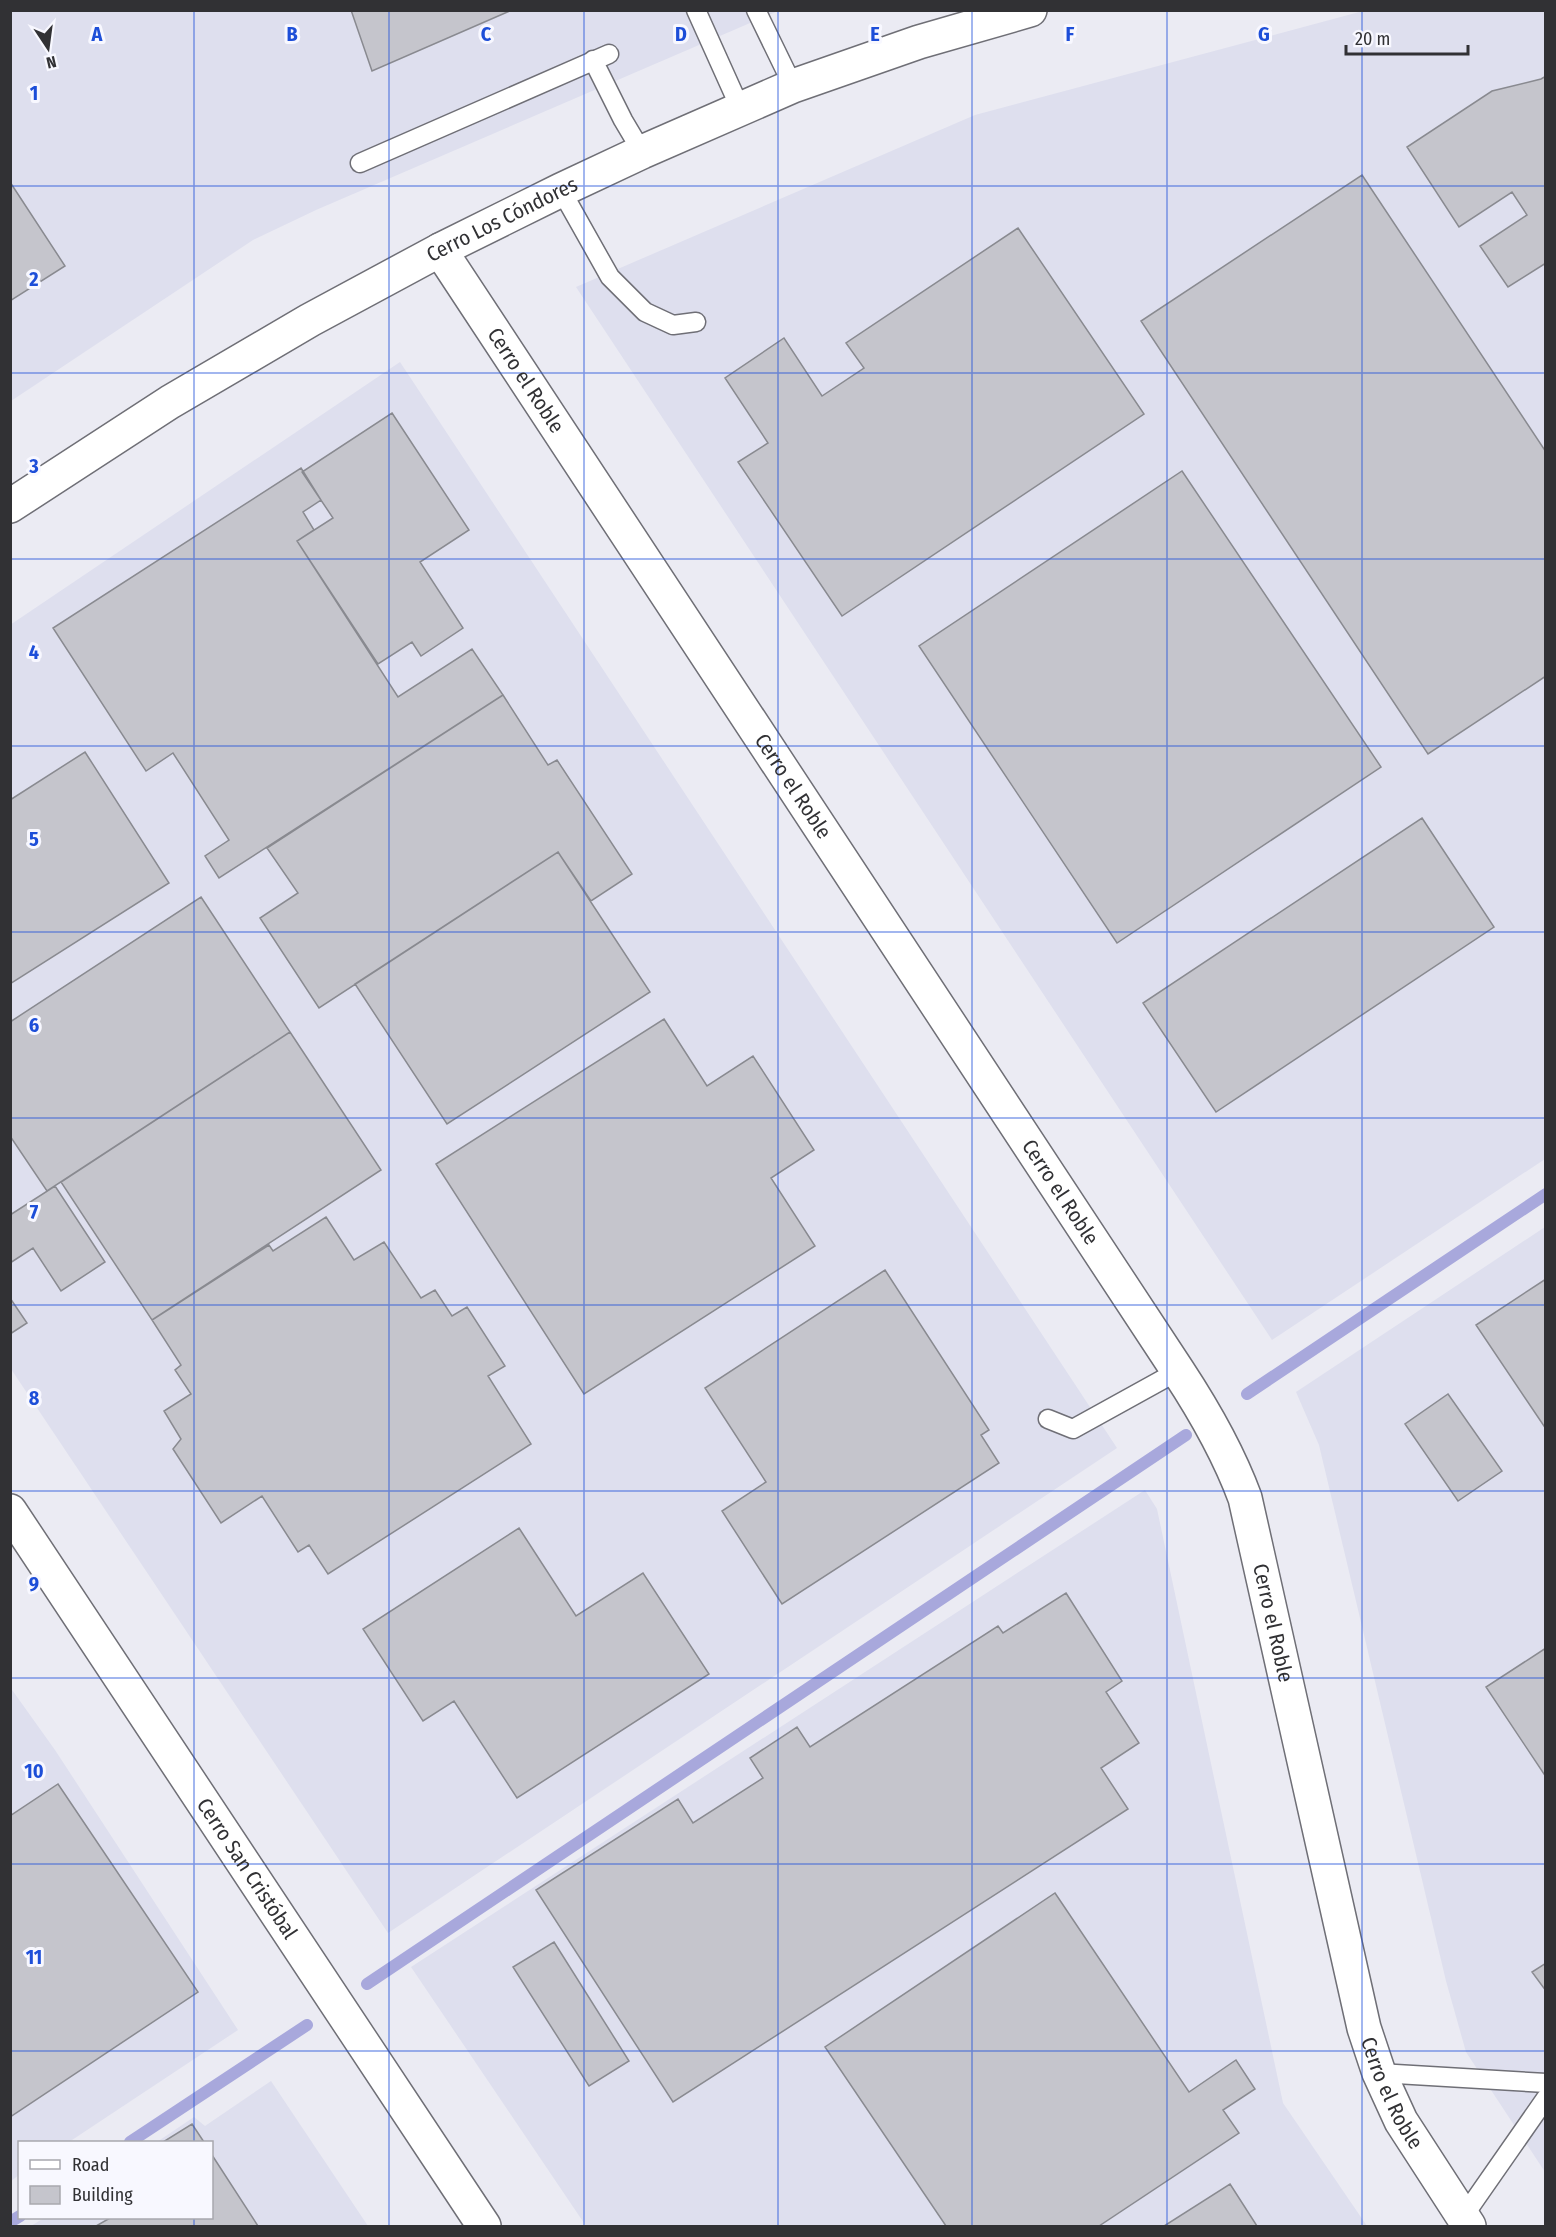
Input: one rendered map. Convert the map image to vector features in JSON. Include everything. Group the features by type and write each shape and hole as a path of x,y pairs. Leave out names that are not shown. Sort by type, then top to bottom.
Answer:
{"street":[{"name":"Cerro Los Cóndores","path":"10,506 207,380 310,320 440,250 561,190 793,86 919,42 1030,10"},
{"name":"Cerro el Roble","path":"440,250 1205,1412 1226,1450 1245,1498 1364,2028 1379,2073 1401,2121 1466,2222"},
{"name":"Cerro San Cristóbal","path":"10,1511 484,2226"}],"lane":[{"path":"696,10 741,110"},
{"path":"756,10 793,86"},
{"path":"360,163 601,57 623,120 642,152"},
{"path":"561,190 610,277 645,312 673,325 696,322"},
{"path":"1048,1419 1073,1429 1178,1371"},
{"path":"1379,2073 1545,2083"},
{"path":"1466,2222 1545,2098"}],"shaded area":[{"path":"11,11 778,11 316,210 253,240 11,401"},
{"path":"1363,11 1545,11 1545,1159 1272,1340 576,287 975,115"},
{"path":"400,362 1117,1448 388,1933 11,1369 10,625"},
{"path":"1545,1227 1545,2172 1466,2052 1446,1981 1319,1445 1296,1392"},
{"path":"1145,1490 1157,1509 1283,2103 1367,2226 586,2226 411,1967"},
{"path":"10,1687 55,1750 238,2030 71,2141 18,2141 18,2176 11,2181"},
{"path":"271,2081 368,2226 31,2226 42,2219 213,2219 213,2141 158,2141 194,2117 205,2126"}],"building":[{"path":"351,10 512,10 372,71"},
{"path":"1546,76 1546,263 1508,287 1480,246 1527,215 1512,192 1459,227 1407,147 1492,91"},
{"path":"1362,175 1546,452 1546,676 1428,754 1141,321"},
{"path":"10,182 65,266 10,301"},
{"path":"1018,228 1144,414 842,616 738,462 768,443 725,378 784,338 822,396 864,368 846,343"},
{"path":"392,413 469,530 420,562 463,628 421,656 412,642 378,664 297,541 333,518 302,472"},
{"path":"301,468 321,500 303,512 314,530 297,541 398,697 472,649 503,695 219,878 205,856 229,840 173,753 146,771 53,628"},
{"path":"1182,471 1381,767 1117,943 919,646"},
{"path":"503,695 548,765 557,760 632,874 591,901 558,852 319,1008 260,918 298,893 267,848"},
{"path":"85,752 169,883 10,984 10,800"},
{"path":"1422,818 1494,927 1216,1112 1143,1003"},
{"path":"558,852 650,992 447,1124 355,984"},
{"path":"201,897 290,1032 47,1191 10,1136 10,1022"},
{"path":"664,1019 707,1086 753,1056 814,1150 771,1178 815,1246 584,1394 436,1164"},
{"path":"290,1032 381,1170 152,1320 61,1182"},
{"path":"55,1186 105,1262 61,1291 33,1248 10,1263 10,1215"},
{"path":"326,1217 354,1260 384,1242 421,1298 435,1290 452,1316 467,1307 505,1366 488,1376 531,1444 328,1574 309,1545 298,1552 262,1496 221,1523 173,1449 181,1439 164,1411 191,1394 175,1370 181,1365 152,1320 269,1245 273,1251"},
{"path":"885,1270 989,1430 981,1435 999,1463 782,1604 722,1511 766,1482 705,1388"},
{"path":"1546,1279 1546,1429 1476,1325"},
{"path":"10,1298 27,1323 10,1334"},
{"path":"1448,1394 1502,1471 1458,1501 1405,1424"},
{"path":"519,1528 576,1616 643,1573 709,1674 517,1798 454,1701 423,1721 363,1629"},
{"path":"1066,1593 1122,1681 1106,1692 1139,1743 1101,1768 1128,1809 673,2102 536,1890 678,1799 693,1823 763,1778 750,1758 797,1727 810,1747 998,1626 1003,1633"},
{"path":"1546,1648 1546,1777 1486,1687"},
{"path":"58,1784 198,1992 10,2117 10,1816"},
{"path":"1055,1893 1189,2092 1236,2060 1255,2089 1223,2110 1239,2133 1099,2226 946,2226 825,2047"},
{"path":"554,1942 629,2061 589,2086 513,1967"},
{"path":"1546,1963 1546,1991 1532,1972"},
{"path":"192,2124 203,2141 165,2141"},
{"path":"213,2157 258,2226 96,2226 108,2219 213,2219"},
{"path":"1230,2184 1257,2226 1164,2226"}],"waterway":[{"path":"1247,1394 1546,1194"},
{"path":"367,1984 1186,1435"},
{"path":"132,2141 307,2025"},
{"path":"10,2222 18,2217"}]}
